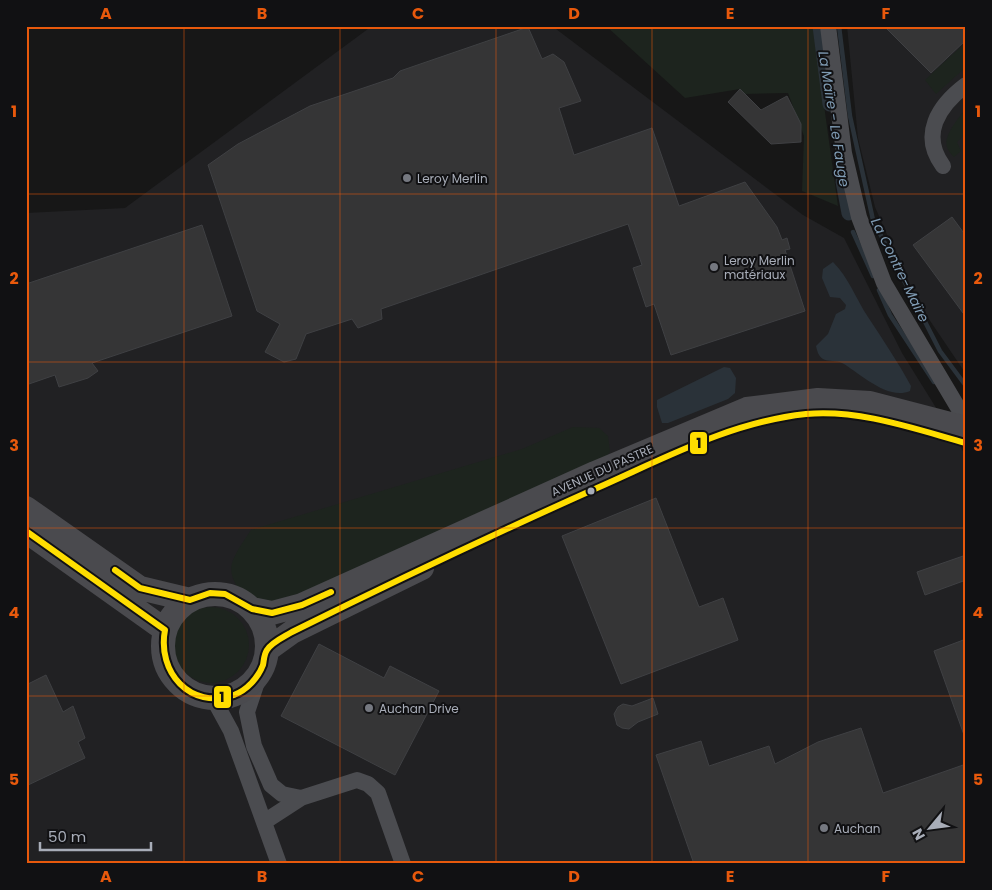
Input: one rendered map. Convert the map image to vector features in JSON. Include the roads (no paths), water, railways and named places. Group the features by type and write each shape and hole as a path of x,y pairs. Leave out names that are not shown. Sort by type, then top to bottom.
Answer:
{"street":[{"path":"828,26 844,153 859,217 884,283 966,422"},
{"path":"943,166 933,148 932,129 935,119 959,90 966,85"},
{"name":"AVENUE DU PASTRE","path":"252,609 272,613 302,605 586,477 747,409 818,400 870,403 966,428"},
{"name":"AVENUE DU PASTRE","path":"267,650 292,632 461,549 695,444 744,425 807,414 845,414 901,425 966,443"},
{"path":"26,508 140,588 190,600"},
{"path":"26,531 165,630"},
{"path":"260,673 241,692 214,698 188,691 173,678 168,670 163,649 165,630 178,609 190,600 210,593 225,594 241,601 252,609 262,624 267,650 260,673 247,712 254,746 271,785 282,794 301,798"},
{"path":"214,698 231,731 279,864"},
{"path":"264,822 301,798 357,780 368,784 378,793 403,864"}],"waterway":[{"name":"La Maïre - Le Fauge","path":"820,26 830,104"},
{"name":"La Contre-Maïre","path":"839,26 850,116 873,220 940,351 966,386"},
{"name":"La Maïre - Le Fauge","path":"843,181 849,213"},
{"path":"853,232 873,276"},
{"path":"879,290 890,315 934,382"}],"place":[{"name":"Leroy Merlin","path":"407,178"},
{"name":"Leroy Merlin matériaux","path":"714,267"},
{"name":"Auchan Drive","path":"369,708"},
{"name":"Auchan","path":"824,828"}]}
